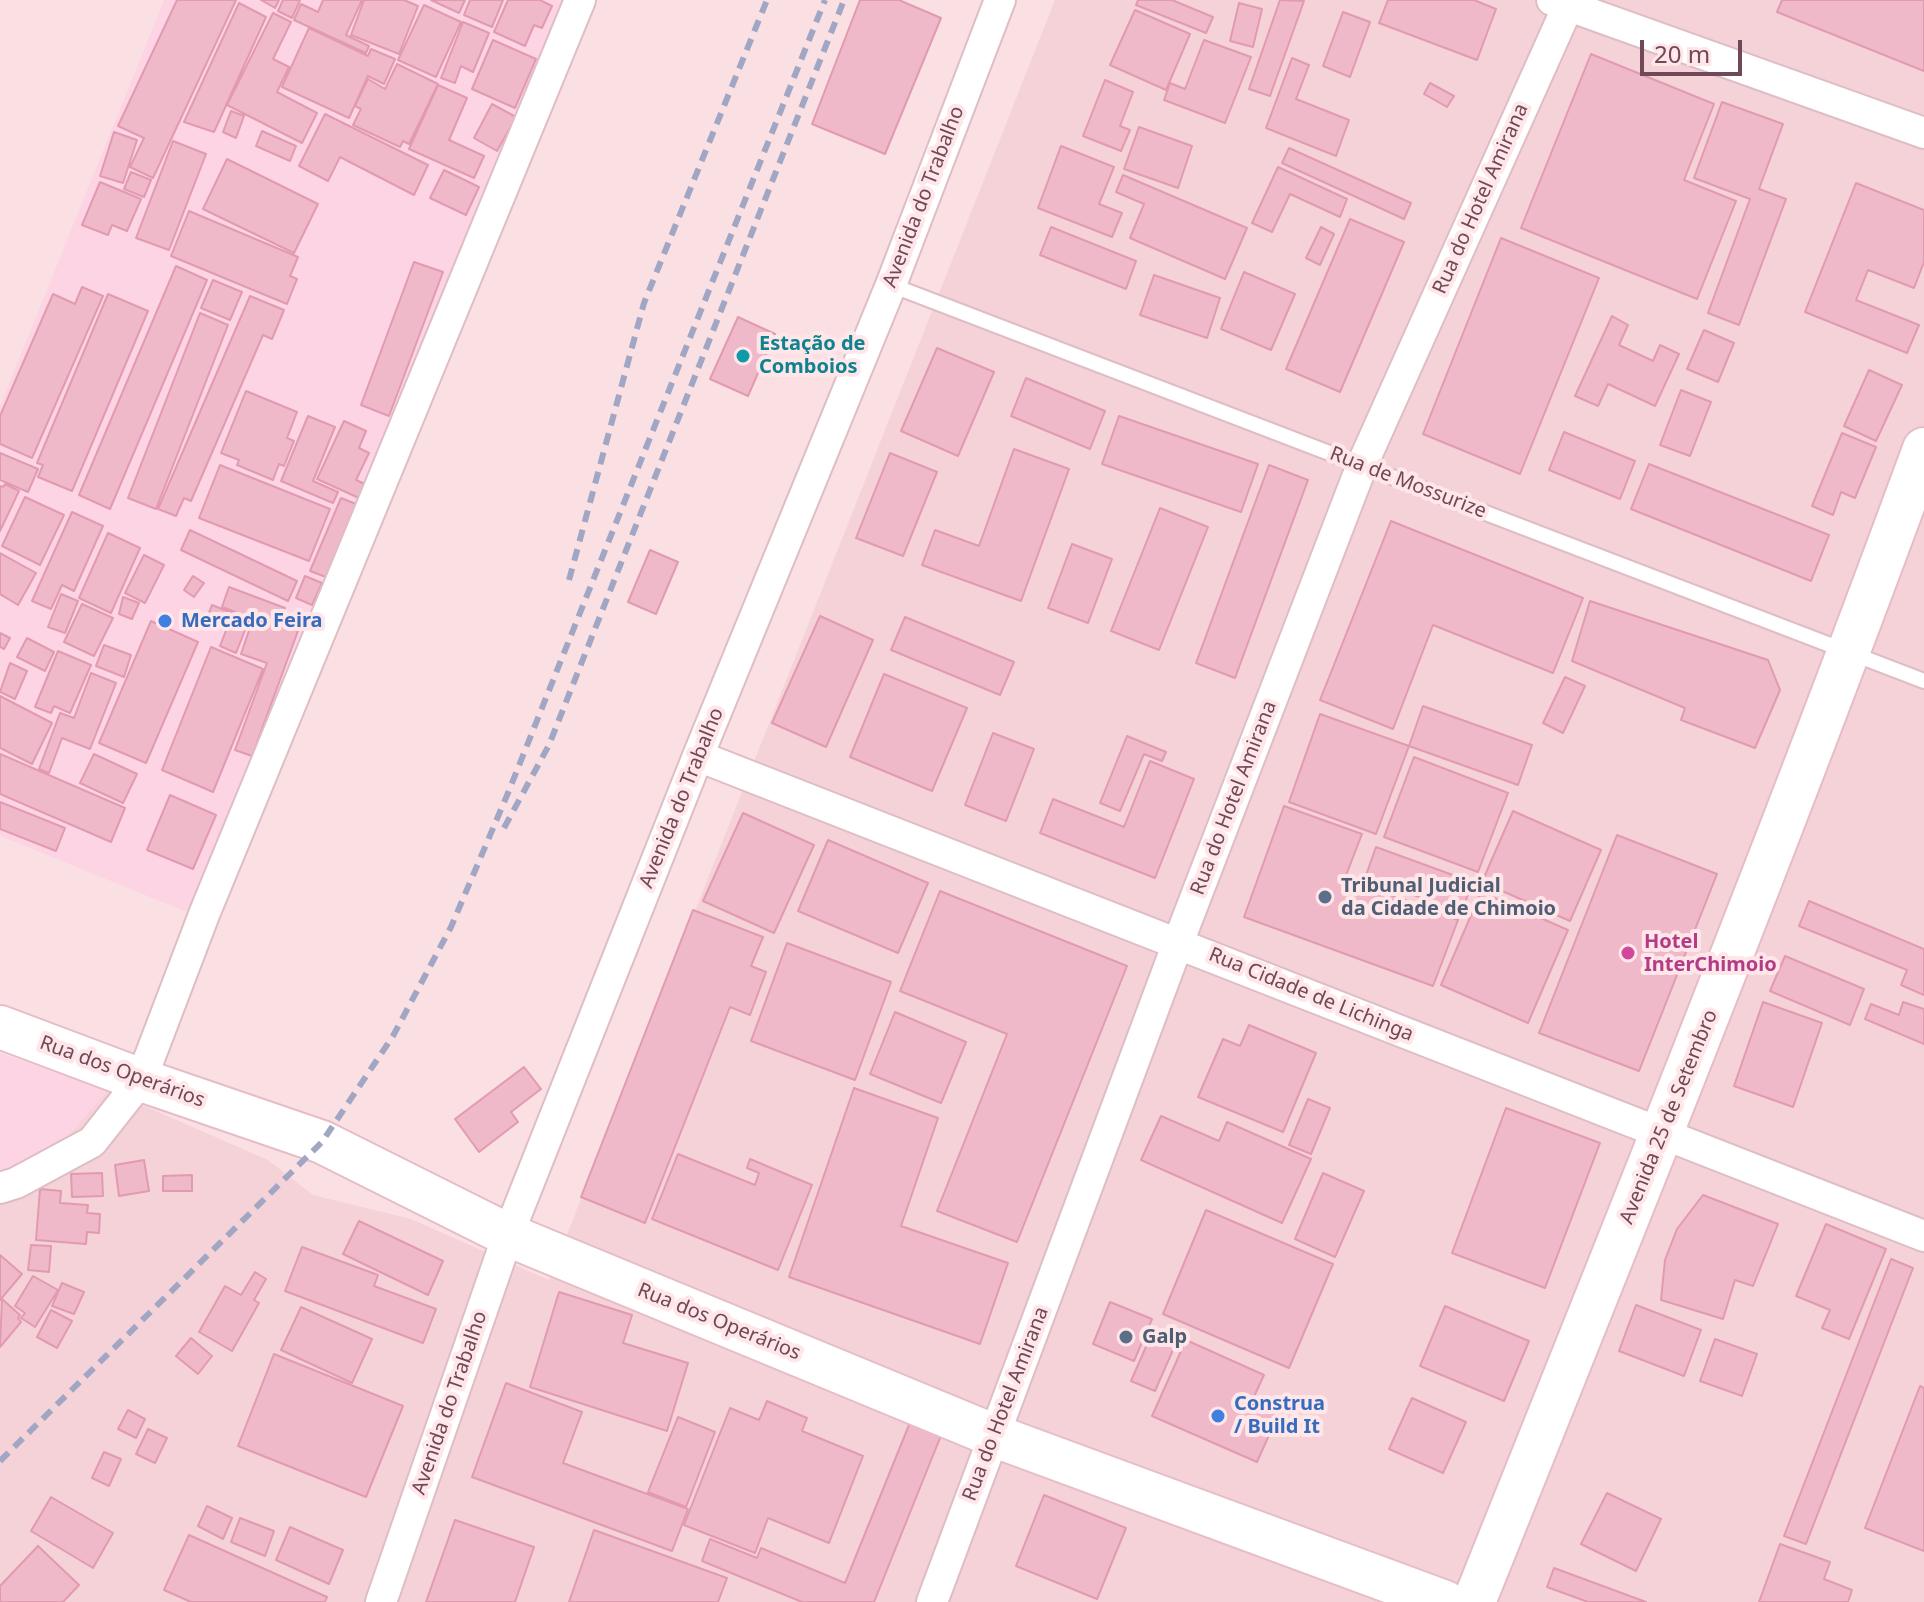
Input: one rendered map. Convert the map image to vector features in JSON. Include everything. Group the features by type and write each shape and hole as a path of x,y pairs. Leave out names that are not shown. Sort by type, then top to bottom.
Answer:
{"street":[{"path":"0,1188 16,1183 92,1142 141,1080 211,898 580,0"},
{"name":"Avenida do Trabalho","path":"381,1602 508,1235 698,756 891,285 1000,0"},
{"path":"1560,3 1924,133"},
{"name":"Rua do Hotel Amirana","path":"932,1602 1178,943 1362,465 1560,3"},
{"name":"Avenida 25 de Setembro","path":"1474,1602 1662,1135 1850,651 1924,449"},
{"name":"Rua Cidade de Lichinga","path":"698,756 1924,1236"},
{"name":"Rua dos Operários","path":"0,1027 141,1080 322,1142 508,1235 995,1436 1445,1602"}],"lane":[{"name":"Rua de Mossurize","path":"891,285 1924,681"}],"shaded area":[{"name":"Mercado Feira","path":"164,0 581,0 209,921 0,836 0,406"},
{"path":"1055,0 1924,0 1924,1602 0,1602 0,1183 55,1151 108,1090 268,1160 313,1195 411,1219 549,1280"},
{"path":"0,1053 108,1090 55,1151 0,1183"}],"building":[{"path":"177,0 236,0 153,178 130,167 144,138 118,126"},
{"path":"261,0 279,0 275,8"},
{"path":"283,0 300,0 292,18 278,11"},
{"path":"323,0 362,0 346,35 369,46 366,53 294,20 301,4 318,12"},
{"path":"364,0 404,0 418,6 399,54 351,35"},
{"path":"431,0 465,0 459,13"},
{"path":"470,0 503,0 492,27 464,15"},
{"path":"508,0 540,0 552,6 542,28 534,25 525,46 494,32"},
{"path":"860,0 899,0 941,18 885,154 812,124"},
{"path":"1138,0 1172,0 1213,17 1206,33 1136,5"},
{"path":"1280,0 1304,1 1270,96 1249,89"},
{"path":"1388,0 1474,0 1496,9 1477,60 1379,23"},
{"path":"1782,0 1924,0 1924,71 1777,12"},
{"path":"239,3 266,17 214,132 184,122"},
{"path":"1239,3 1262,9 1253,47 1230,41"},
{"path":"424,5 461,22 436,77 398,60"},
{"path":"1135,10 1190,34 1166,90 1110,65"},
{"path":"1343,12 1370,22 1350,77 1323,66"},
{"path":"273,13 291,22 273,59 289,67 277,92 317,113 302,143 227,105"},
{"path":"463,22 489,33 473,72 461,66 455,83 441,78"},
{"path":"309,28 368,56 371,49 395,59 384,84 368,76 349,118 282,87"},
{"path":"493,40 536,59 515,108 472,89"},
{"path":"1204,40 1251,57 1225,123 1164,100 1170,83 1185,89"},
{"path":"1591,54 1714,104 1684,180 1736,201 1697,299 1521,228"},
{"path":"1292,58 1309,65 1296,99 1349,120 1336,156 1266,128"},
{"path":"397,64 438,84 409,144 403,141 400,147 353,125 361,109 355,106 368,79 385,89"},
{"path":"1105,80 1133,92 1120,126 1130,130 1121,151 1083,136"},
{"path":"1430,83 1454,96 1447,107 1424,94"},
{"path":"438,85 467,98 449,140 484,156 474,178 409,149"},
{"path":"1722,102 1783,124 1759,189 1786,199 1739,325 1708,313 1750,199 1694,178"},
{"path":"492,104 516,117 497,151 474,138"},
{"path":"231,111 244,116 236,138 223,132"},
{"path":"325,114 428,165 414,195 340,157 328,181 299,166"},
{"path":"1139,127 1192,146 1178,188 1124,169"},
{"path":"262,131 296,146 290,161 256,146"},
{"path":"114,132 137,140 123,183 100,176"},
{"path":"173,141 206,154 169,250 136,238"},
{"path":"1061,146 1114,167 1099,204 1122,213 1112,237 1038,208"},
{"path":"1289,148 1411,203 1404,219 1282,163"},
{"path":"227,159 318,204 294,253 203,209"},
{"path":"1278,167 1347,199 1340,217 1290,194 1272,232 1252,223"},
{"path":"444,170 479,187 466,215 430,198"},
{"path":"131,172 151,180 144,197 124,189"},
{"path":"1123,175 1247,228 1225,279 1130,238 1144,204 1116,192"},
{"path":"100,182 141,199 127,231 112,225 108,235 82,225"},
{"path":"1856,183 1924,210 1924,262 1914,288 1868,270 1856,300 1919,325 1907,353 1805,312"},
{"path":"189,211 298,257 290,276 297,279 287,304 171,256"},
{"path":"1350,219 1404,242 1340,392 1286,369"},
{"path":"1051,227 1136,261 1126,289 1040,255"},
{"path":"1321,227 1334,234 1320,265 1306,258"},
{"path":"1501,238 1599,278 1520,474 1423,434"},
{"path":"414,262 443,272 389,416 361,405"},
{"path":"176,266 207,280 110,509 79,495"},
{"path":"1244,272 1295,294 1271,350 1221,329"},
{"path":"1154,275 1220,298 1207,338 1140,315"},
{"path":"213,280 242,292 230,320 201,308"},
{"path":"82,287 103,296 32,458 0,444 0,416 53,294 75,304"},
{"path":"108,294 148,311 72,491 38,477 43,465 37,463"},
{"path":"250,296 284,310 272,339 263,335 191,501 184,498 176,516 158,509"},
{"path":"200,313 228,325 156,509 128,498"},
{"path":"1612,316 1628,325 1619,345 1653,361 1660,345 1679,354 1655,406 1608,384 1598,406 1575,396"},
{"name":"Estação de Comboios","path":"738,317 775,334 748,396 710,379"},
{"path":"1704,330 1734,343 1718,382 1687,369"},
{"path":"937,348 994,372 958,456 901,431"},
{"path":"1869,370 1902,385 1876,441 1844,426"},
{"path":"1026,378 1105,411 1090,449 1011,416"},
{"path":"1681,390 1711,402 1690,456 1660,445"},
{"path":"246,391 297,412 287,438 294,441 284,466 279,464 273,480 237,465 239,460 221,453"},
{"path":"308,416 335,427 313,481 338,492 333,503 281,481"},
{"path":"1119,416 1258,464 1241,512 1102,464"},
{"path":"344,421 366,431 359,448 369,453 356,480 365,484 359,498 317,479"},
{"path":"1564,432 1635,461 1620,499 1549,470"},
{"path":"1842,433 1876,447 1855,498 1841,492 1833,515 1812,506"},
{"path":"1014,449 1069,469 1021,601 922,565 935,530 979,546"},
{"path":"0,453 38,469 28,492 0,480"},
{"path":"890,453 937,472 903,556 856,538"},
{"path":"1649,464 1829,535 1811,581 1631,509"},
{"path":"220,465 330,509 309,561 199,518"},
{"path":"1269,465 1308,480 1235,678 1196,663"},
{"path":"5,484 19,491 0,531 0,486"},
{"path":"25,497 64,515 40,565 2,546"},
{"path":"341,498 356,504 326,577 310,571"},
{"path":"1160,508 1208,527 1159,650 1111,631"},
{"path":"72,512 103,526 74,591 62,585 51,609 32,601"},
{"path":"1391,521 1583,598 1553,673 1433,625 1393,729 1320,700"},
{"path":"190,530 297,581 288,601 181,550"},
{"path":"108,533 140,548 111,613 79,598"},
{"path":"1072,544 1112,559 1088,623 1048,608"},
{"path":"650,550 678,562 656,614 628,602"},
{"path":"0,553 36,573 18,605 0,594"},
{"path":"144,555 164,565 145,603 125,593"},
{"path":"193,576 204,583 194,597 184,590"},
{"path":"305,576 322,583 312,605 296,598"},
{"path":"229,587 285,608 283,613 302,620 252,756 235,750 267,663 241,654 253,619 222,607"},
{"path":"61,594 78,601 65,633 48,627"},
{"path":"123,597 139,603 132,619 119,614"},
{"path":"1590,601 1768,660 1780,690 1755,748 1681,720 1685,708 1572,661"},
{"path":"82,604 113,618 94,656 64,642"},
{"path":"212,605 249,620 236,653 220,646 227,628 206,620"},
{"path":"820,616 873,640 826,747 772,723"},
{"path":"905,617 1014,662 1000,695 891,650"},
{"path":"151,621 198,642 146,763 99,743"},
{"path":"0,633 10,638 4,649 0,647"},
{"path":"27,638 54,652 45,671 17,657"},
{"path":"104,645 131,655 124,677 96,666"},
{"path":"211,647 263,669 213,792 162,770"},
{"path":"58,651 91,665 70,713 54,706 51,713 35,707"},
{"path":"10,663 27,671 15,699 0,692"},
{"path":"91,673 116,683 90,749 62,738 49,773 39,769 60,713 74,718"},
{"path":"884,674 967,708 932,791 850,757"},
{"path":"1565,677 1585,686 1563,733 1543,723"},
{"path":"0,696 52,723 32,764 0,748"},
{"path":"1423,706 1532,745 1518,785 1409,746"},
{"path":"1320,714 1409,746 1376,834 1289,802"},
{"path":"993,733 1034,749 1006,821 965,805"},
{"path":"1127,736 1166,752 1162,761 1144,754 1120,811 1100,803"},
{"path":"0,754 125,808 111,842 0,794"},
{"path":"94,754 137,774 123,803 80,783"},
{"path":"1414,757 1508,793 1478,872 1384,837"},
{"path":"1150,761 1194,779 1155,878 1040,833 1053,799 1124,827"},
{"path":"170,795 216,815 193,869 147,850"},
{"path":"0,802 65,828 56,851 0,829"},
{"name":"Tribunal Judicial da Cidade de Chimoio","path":"1284,806 1362,834 1345,878 1458,920 1433,986 1244,917"},
{"path":"1513,811 1601,850 1570,921 1482,882"},
{"path":"743,813 814,845 774,933 703,901"},
{"name":"Hotel InterChimoio","path":"1617,835 1717,874 1639,1071 1539,1033"},
{"path":"828,840 928,883 898,953 798,911"},
{"path":"1376,847 1472,882 1462,912 1365,878"},
{"path":"940,891 1127,966 1017,1242 937,1211 1007,1034 900,991"},
{"path":"1481,892 1568,930 1528,1023 1441,985"},
{"path":"1809,901 1924,949 1924,995 1901,985 1907,970 1799,926"},
{"path":"693,910 763,937 751,966 766,972 750,1015 730,1007 645,1223 581,1197"},
{"path":"787,943 891,982 855,1080 751,1041"},
{"path":"1785,956 1864,989 1850,1025 1770,991"},
{"path":"1763,1002 1822,1023 1793,1107 1734,1086"},
{"path":"1903,1002 1924,1009 1924,1044 1865,1019 1871,1004 1899,1015"},
{"path":"895,1012 966,1042 941,1103 870,1074"},
{"path":"1249,1025 1316,1053 1283,1132 1198,1097 1223,1039 1240,1046"},
{"path":"524,1067 541,1089 511,1112 518,1122 479,1152 455,1119"},
{"path":"854,1088 938,1118 901,1226 1008,1263 980,1344 789,1277"},
{"path":"1308,1099 1330,1108 1311,1154 1289,1145"},
{"path":"1506,1108 1600,1143 1545,1288 1452,1253"},
{"path":"1161,1116 1219,1141 1227,1122 1311,1159 1282,1223 1141,1160"},
{"path":"678,1154 755,1185 759,1173 747,1168 750,1159 812,1185 778,1270 652,1219"},
{"path":"144,1160 149,1191 119,1196 115,1165"},
{"path":"102,1173 103,1196 72,1197 71,1174"},
{"path":"1323,1173 1364,1191 1335,1257 1295,1239"},
{"path":"192,1175 192,1191 163,1191 163,1176"},
{"path":"40,1189 61,1191 60,1203 88,1205 87,1213 100,1214 99,1233 87,1232 86,1244 36,1240"},
{"path":"1703,1195 1778,1224 1753,1286 1735,1280 1723,1319 1661,1300 1665,1260 1677,1229"},
{"path":"1206,1210 1333,1264 1289,1368 1163,1314"},
{"path":"359,1221 443,1261 428,1295 343,1254"},
{"path":"1826,1224 1886,1249 1849,1339 1822,1328 1830,1310 1796,1296"},
{"path":"31,1245 51,1246 49,1272 28,1270"},
{"path":"302,1247 378,1275 374,1286 436,1309 423,1343 285,1291"},
{"path":"0,1255 22,1274 0,1300"},
{"path":"1891,1259 1913,1268 1806,1544 1784,1536"},
{"path":"255,1272 266,1279 254,1300 259,1303 232,1351 199,1332 225,1286 241,1295"},
{"path":"33,1276 58,1290 35,1327 21,1318 25,1313 15,1306"},
{"path":"62,1283 84,1292 74,1314 52,1306"},
{"path":"559,1292 632,1315 623,1343 688,1363 667,1431 530,1387"},
{"path":"2,1299 20,1315 18,1318 21,1322 0,1347"},
{"path":"1110,1302 1152,1319 1134,1361 1093,1344"},
{"path":"1636,1305 1701,1330 1684,1376 1619,1351"},
{"path":"1445,1306 1529,1341 1504,1401 1420,1366"},
{"path":"301,1307 372,1339 352,1383 281,1350"},
{"path":"51,1310 72,1321 57,1348 37,1337"},
{"path":"1152,1333 1176,1343 1155,1391 1131,1381"},
{"path":"191,1338 212,1356 198,1374 176,1356"},
{"path":"1715,1339 1757,1354 1742,1396 1700,1381"},
{"path":"1186,1340 1264,1375 1251,1403 1278,1415 1257,1462 1152,1416"},
{"path":"274,1354 403,1406 366,1497 238,1446"},
{"path":"506,1383 582,1412 563,1463 688,1509 672,1551 472,1477"},
{"path":"1920,1386 1924,1388 1924,1551 1865,1528"},
{"path":"1412,1398 1466,1422 1443,1473 1389,1449"},
{"path":"767,1401 807,1418 802,1431 863,1456 829,1543 768,1518 755,1553 684,1525 730,1408 759,1420"},
{"path":"128,1410 145,1419 136,1438 118,1429"},
{"path":"678,1417 715,1432 686,1507 648,1492"},
{"path":"911,1420 942,1433 874,1602 802,1602 702,1561 710,1539 757,1558 761,1548 845,1583"},
{"path":"148,1429 167,1438 155,1463 136,1454"},
{"path":"104,1452 121,1459 109,1486 92,1478"},
{"path":"1607,1493 1661,1519 1636,1571 1581,1544"},
{"path":"1044,1495 1126,1528 1097,1599 1016,1566"},
{"path":"51,1497 113,1533 93,1568 31,1531"},
{"path":"207,1506 232,1518 223,1539 198,1526"},
{"path":"240,1518 274,1531 265,1556 231,1542"},
{"path":"455,1520 534,1547 515,1602 426,1602"},
{"path":"290,1527 343,1550 329,1584 276,1560"},
{"path":"594,1530 727,1578 718,1602 569,1602"},
{"path":"189,1535 327,1597 325,1602 191,1602 164,1590"},
{"path":"1780,1544 1830,1562 1824,1579 1852,1590 1848,1602 1759,1602"},
{"path":"38,1546 79,1585 63,1602 0,1602 0,1586"},
{"path":"1554,1568 1646,1602 1588,1602 1547,1587"}],"railway":[{"path":"569,580 644,303 767,0"},
{"path":"0,1461 322,1142 393,1036 451,927 508,793 825,0"},
{"path":"504,828 549,745 844,0"}],"place":[{"name":"Estação de Comboios","path":"743,356"},
{"name":"Mercado Feira","path":"165,621"},
{"name":"Tribunal Judicial da Cidade de Chimoio","path":"1325,897"},
{"name":"Hotel InterChimoio","path":"1628,953"},
{"name":"Galp","path":"1126,1337"},
{"name":"Construa / Build It","path":"1218,1416"}]}
